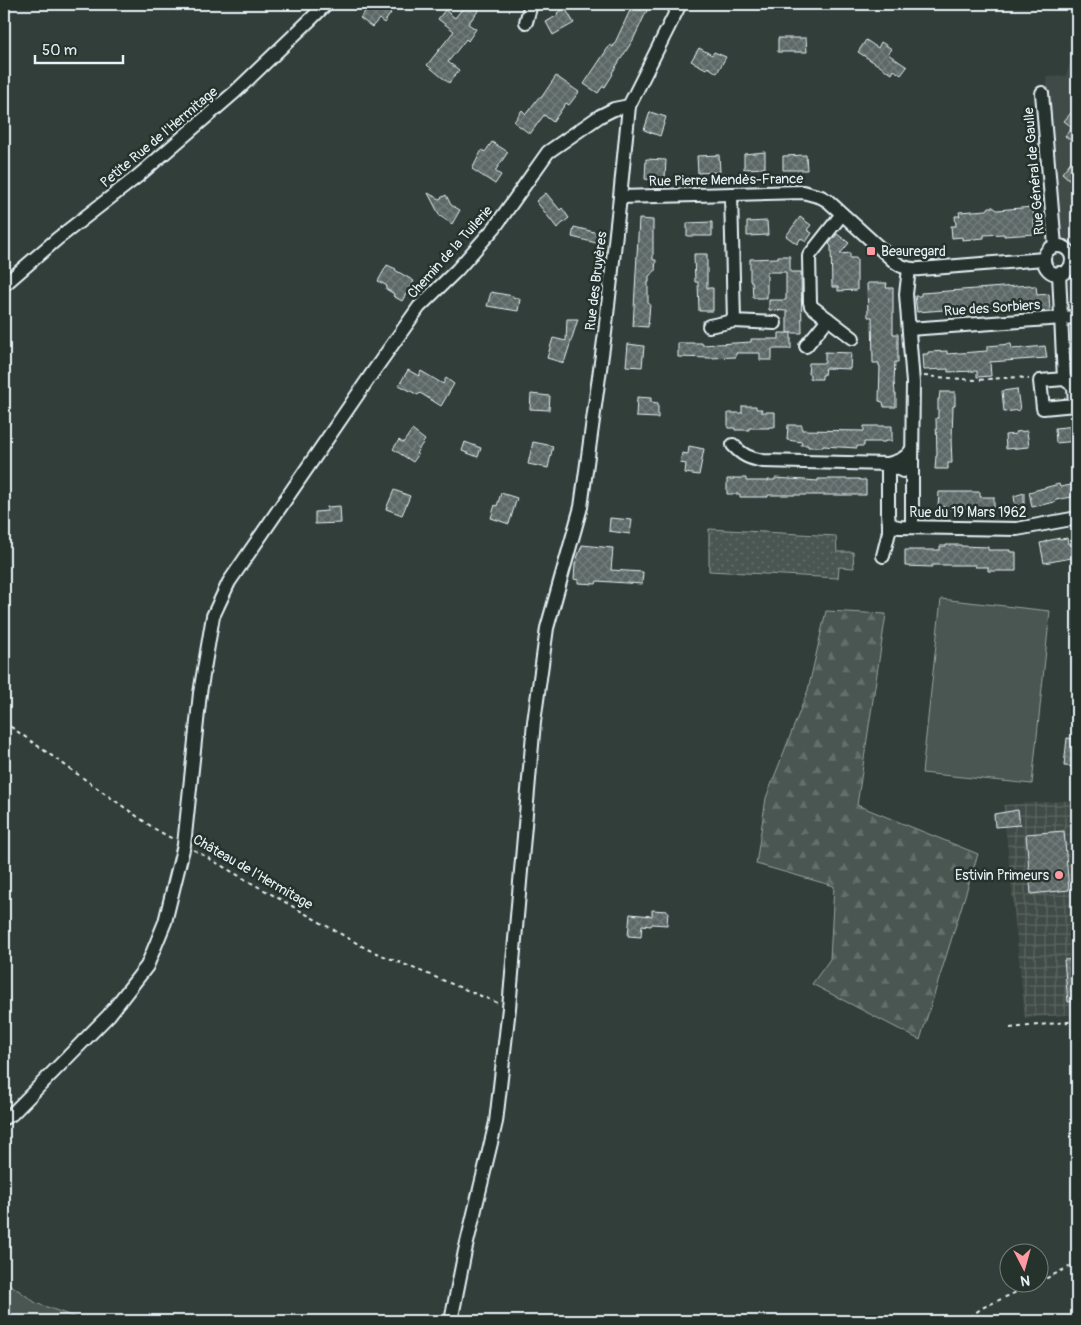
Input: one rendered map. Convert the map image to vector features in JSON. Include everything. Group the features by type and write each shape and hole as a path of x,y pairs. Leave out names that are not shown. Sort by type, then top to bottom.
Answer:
{"street":[{"name":"Petite Rue de l'Hermitage","path":"4,285 57,239 138,176 235,92 326,4"},
{"path":"526,22 531,4"},
{"name":"Rue des Bruyères","path":"451,1321 465,1251 496,1122 509,1008 534,722 547,628 582,507 605,333 629,106 680,4"},
{"name":"Rue Général de Gaulle","path":"1042,93 1055,246"},
{"name":"Chemin de la Tuilerie","path":"4,1118 12,1114 109,1015 147,966 165,922 184,845 200,693 213,616 229,582 419,307 457,270 495,227 548,152 600,116 614,109 629,106"},
{"name":"Rue Pierre Mendès-France","path":"620,197 804,192 822,197 828,201 895,262 908,269"},
{"path":"731,194 734,321"},
{"path":"842,214 809,256 810,302 811,306 853,338"},
{"path":"1055,246 1064,248 1074,258 1067,270 1059,273 1050,271 1044,259 1047,251 1055,246"},
{"path":"912,527 912,375 906,294 908,269 920,270 1044,259"},
{"path":"1059,273 1064,379"},
{"name":"Rue des Sorbiers","path":"909,329 1077,317"},
{"path":"806,346 828,319"},
{"path":"709,326 734,321 775,323"},
{"path":"1064,379 1074,386 1075,405 1042,408 1040,381 1064,379"},
{"path":"733,445 742,454 751,459 763,461 888,464 908,456 912,449"},
{"path":"888,464 903,471 912,466"},
{"name":"Rue du 19 Mars 1962","path":"888,464 888,514 889,523 894,526 1017,530 1077,518"},
{"path":"883,556 890,532 889,523"}],"path":[{"path":"912,375 975,380 1018,377 1040,381"},
{"name":"Château de l’Hermitage","path":"4,722 155,829 367,949 509,1008"},
{"path":"1010,1028 1077,1021"},
{"path":"1048,1277 1077,1263"},
{"path":"963,1321 984,1307 1016,1292"}],"shaded area":[{"path":"1077,4 1077,249 1061,238 1046,77 1066,76 1075,47"},
{"path":"1077,800 1077,1014 1025,1018 1003,805"}],"green space":[{"path":"709,529 836,536 837,552 853,552 854,568 839,567 838,578 709,571"},
{"path":"941,599 1050,611 1032,784 922,773"},
{"path":"826,611 886,614 857,805 978,854 920,1040 812,984 830,959 834,886 756,864 766,798 808,690"},
{"path":"4,1280 36,1303 85,1321 4,1321"}],"building":[{"path":"371,4 379,4 391,13 384,23 379,19 372,27 360,18"},
{"path":"466,4 471,4 479,10 468,24 476,29 468,41 466,39 448,62 459,70 449,83 427,65 454,31 438,19 445,10 455,18"},
{"path":"633,4 650,4 633,40 605,87 603,86 598,93 584,84 610,45 613,47"},
{"path":"565,8 574,23 553,35 546,22"},
{"path":"778,38 806,38 807,52 778,52"},
{"path":"866,40 878,48 881,42 892,49 888,54 907,67 901,75 894,70 892,74 858,52"},
{"path":"699,48 712,55 714,52 726,57 717,73 708,67 706,69 691,61"},
{"path":"556,76 579,92 569,105 566,103 553,122 544,115 530,134 514,122 522,110 526,114 539,97 541,98"},
{"path":"1077,106 1077,145 1065,136 1072,127 1064,121"},
{"path":"650,112 666,117 660,136 644,130"},
{"path":"492,142 508,152 495,171 501,175 495,184 472,169 482,150 485,152"},
{"path":"765,152 765,168 744,169 744,154"},
{"path":"1077,154 1077,186 1062,173"},
{"path":"719,155 720,172 698,173 697,156"},
{"path":"806,155 807,170 783,170 783,156"},
{"path":"646,159 666,160 665,179 659,179 659,181 645,179"},
{"path":"428,193 439,199 446,195 451,205 460,210 452,224 440,216"},
{"path":"546,193 560,210 562,208 569,218 557,228 536,201"},
{"path":"989,207 997,210 1033,207 1035,234 984,235 984,238 962,240 962,237 952,238 951,226 956,226 955,216 960,216 959,212 987,210"},
{"path":"800,217 811,225 807,230 812,233 806,242 801,238 797,244 786,236"},
{"path":"639,219 653,220 653,260 656,260 655,271 649,276 648,282 648,304 650,304 648,327 633,326"},
{"path":"767,221 768,235 747,236 747,222"},
{"path":"712,222 712,236 687,236 687,223"},
{"path":"574,227 598,233 596,243 572,237"},
{"path":"837,234 849,243 840,254 850,253 850,258 857,258 857,290 838,291 838,287 832,287 831,246 829,244"},
{"path":"694,254 707,254 707,288 713,288 713,311 699,311 698,282 695,282"},
{"path":"778,256 790,256 790,272 801,272 802,333 787,333 787,311 769,310 769,300 786,300 786,272 767,272 767,298 753,298 752,281 750,281 750,259 778,258"},
{"path":"387,265 414,281 402,301 386,289 387,286 378,281"},
{"path":"867,283 887,283 886,288 893,288 893,334 898,334 898,362 895,362 894,381 896,407 884,407 883,402 879,401 880,366 879,363 873,363 872,317 868,317"},
{"path":"1036,286 1037,295 1049,294 1050,311 1038,312 1037,303 917,312 915,296 921,296 921,293"},
{"path":"491,292 520,299 518,311 487,306"},
{"path":"567,319 578,319 564,363 547,358 553,338 566,341"},
{"path":"779,333 791,333 791,349 772,349 772,360 760,360 760,353 736,353 736,357 678,357 678,343 702,343 702,345 751,342 751,339 779,339"},
{"path":"628,344 644,346 642,367 626,366"},
{"path":"1011,344 1012,349 1045,346 1047,358 990,362 991,376 977,377 977,371 948,372 948,369 924,370 923,354 928,354 928,352 947,351 947,354 987,351 987,346"},
{"path":"825,352 851,353 850,369 825,368 822,379 810,379 810,374 808,374 809,363 825,363"},
{"path":"408,370 419,376 421,371 443,384 446,378 454,384 441,406 420,393 418,395 399,385"},
{"path":"1017,389 1020,410 1004,412 1002,391"},
{"path":"940,392 955,392 951,439 952,463 948,463 948,469 935,469 937,456 936,418 938,418"},
{"path":"531,394 550,396 549,410 530,409"},
{"path":"637,397 651,398 651,402 658,403 658,418 636,417"},
{"path":"742,406 756,406 756,409 762,409 761,412 775,412 775,427 749,428 749,430 728,428 728,413 742,413"},
{"path":"788,425 802,425 802,430 864,431 864,426 892,426 892,441 864,442 864,446 857,446 857,448 808,447 808,445 801,445 802,442 787,440"},
{"path":"1076,426 1077,441 1056,443 1055,428"},
{"path":"412,430 425,440 416,453 418,455 413,462 393,449 399,440 403,443"},
{"path":"1027,431 1029,447 1006,449 1005,435"},
{"path":"465,442 481,448 478,457 462,451"},
{"path":"533,442 553,446 548,468 528,464"},
{"path":"689,446 704,449 699,475 685,473 686,464 680,463 682,453 688,454"},
{"path":"746,478 746,481 768,481 775,480 775,478 818,481 818,479 859,479 866,480 866,495 768,495 768,497 740,497 740,494 727,494 727,479"},
{"path":"1059,484 1060,487 1077,484 1077,496 1032,507 1029,492"},
{"path":"394,490 410,496 402,515 386,509"},
{"path":"939,492 980,492 980,497 994,497 994,512 980,512 980,508 945,509 945,507 938,507"},
{"path":"501,493 517,498 509,524 491,518"},
{"path":"1024,493 1024,509 1016,510 1014,496"},
{"path":"340,506 341,523 315,524 315,512 327,511 327,507"},
{"path":"610,518 632,520 630,534 609,531"},
{"path":"1067,538 1068,544 1077,542 1077,557 1044,563 1040,543"},
{"path":"582,545 613,548 611,570 643,572 642,584 597,581 596,584 578,583 578,580 574,579 575,564"},
{"path":"940,546 988,547 988,550 1010,550 1010,552 1016,552 1016,571 988,571 988,567 975,567 975,565 905,566 905,550 940,550"},
{"path":"1067,738 1077,739 1077,767 1064,766"},
{"path":"1018,810 1020,825 995,827 994,814"},
{"path":"1064,831 1069,890 1031,894 1026,834"},
{"path":"652,910 668,911 667,925 642,925 641,937 628,936 630,914 652,916"},
{"path":"1077,959 1077,1001 1068,1002 1064,960"}],"place":[{"name":"Beauregard","path":"871,251"},
{"name":"Estivin Primeurs","path":"1059,875"}]}
